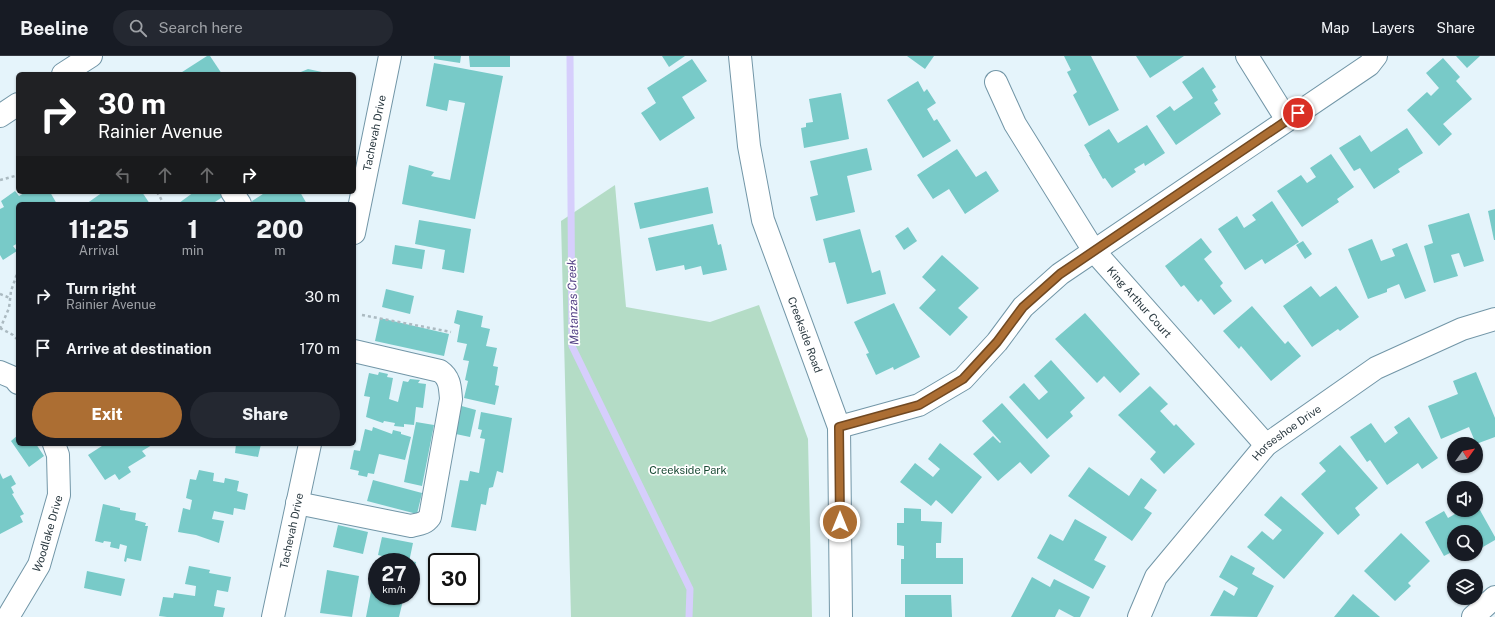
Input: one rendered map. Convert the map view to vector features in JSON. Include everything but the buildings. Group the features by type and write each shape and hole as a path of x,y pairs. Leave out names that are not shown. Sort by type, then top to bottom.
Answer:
{"street":[{"path":"67,72 91,56"},
{"name":"Tachevah Drive","path":"356,224 390,56"},
{"name":"Creekside Road","path":"740,56 749,146 763,220 839,427 841,617"},
{"path":"1247,56 1287,120"},
{"path":"839,427 919,405 963,379 997,342 1023,307 1060,274 1369,65 1376,56"},
{"name":"King Arthur Court","path":"996,82 1015,124 1094,251 1266,445"},
{"path":"0,116 16,105"},
{"name":"Horseshoe Drive","path":"1139,617 1156,577 1266,445 1376,368 1462,329 1495,319"},
{"path":"297,503 411,526 423,524 427,522 430,517 451,398 449,380 440,371 356,351"},
{"path":"0,372 14,378 16,380"},
{"name":"Woodlake Drive","path":"8,617 39,565 59,495 58,455 55,446"},
{"name":"Tachevah Drive","path":"273,617 310,446"},
{"path":"1473,617 1495,597"}],"path":[{"path":"0,180 14,176 16,178"},
{"path":"16,277 11,291 9,308 0,329 16,338"},
{"path":"0,294 10,298"},
{"path":"362,315 451,332"}],"green space":[{"name":"Creekside Park","path":"615,185 626,307 710,322 759,305 808,439 812,617 571,617 561,221"}],"waterway":[{"name":"Matanzas Creek","path":"570,56 572,346 690,589 689,617"}],"route":[{"path":"840,522 839,427 919,405 963,379 997,342 1023,307 1060,274 1298,113"}]}
